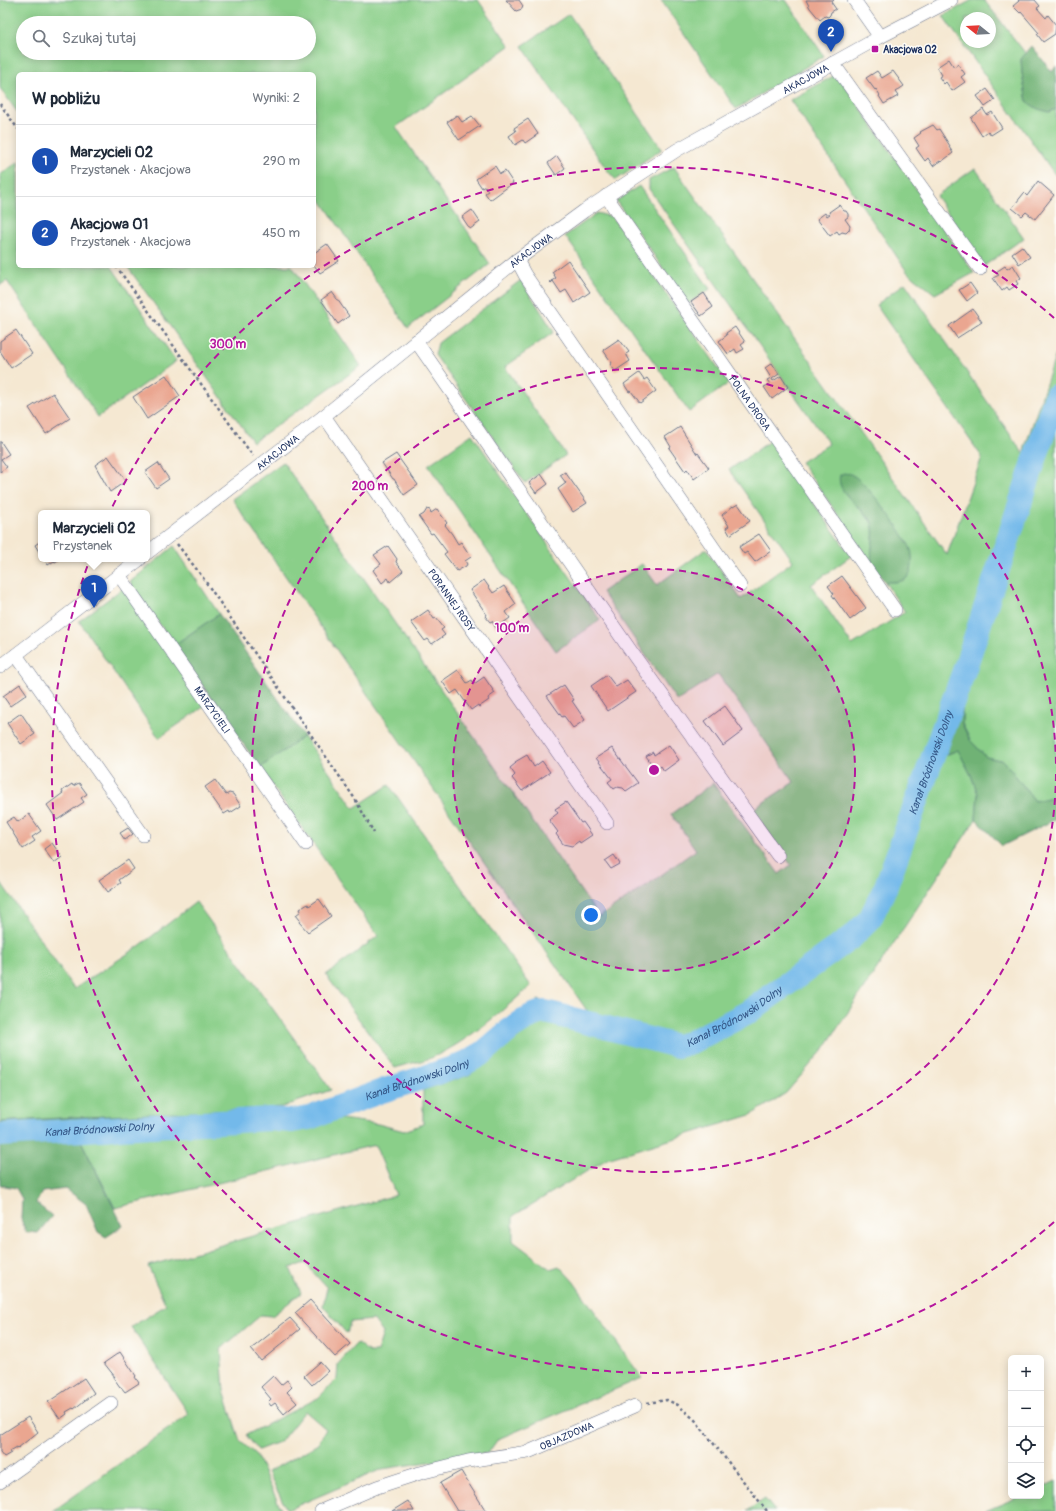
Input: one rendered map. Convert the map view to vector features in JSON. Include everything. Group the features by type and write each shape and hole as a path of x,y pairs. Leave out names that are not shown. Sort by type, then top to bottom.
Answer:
{"street":[{"path":"854,0 880,37"},
{"name":"AKACJOWA","path":"150,551 324,416 517,260 562,226 677,150 880,37 951,0"},
{"path":"833,63 980,269"},
{"name":"POLNA DROGA","path":"606,196 895,610"},
{"path":"517,260 525,275 740,586"},
{"path":"416,342 635,656 778,856"},
{"name":"PORANNEJ ROSY","path":"324,416 607,823"},
{"path":"0,667 136,562"},
{"name":"MARZYCIELI","path":"119,575 306,844"},
{"path":"16,655 143,836"},
{"path":"0,1482 111,1403"},
{"name":"OBJAZDOWA","path":"321,1511 377,1487 420,1473 468,1461 528,1452 635,1406"}],"path":[{"path":"0,104 16,126"},
{"path":"117,268 260,466"},
{"path":"171,535 356,798 374,832"},
{"path":"635,1406 652,1401 667,1400 678,1405 695,1420 767,1511"}],"green space":[{"path":"0,0 478,0 510,46 396,127 490,264 408,328 316,193 316,72 16,72 16,110 0,88"},
{"path":"661,0 786,0 824,56 736,109"},
{"path":"972,0 984,0 993,12 960,12 960,40 943,16"},
{"path":"569,14 662,149 616,180 607,170 522,46"},
{"path":"996,15 1026,54 1021,59 1027,102 1049,112 1056,109 1056,176 966,48 996,48"},
{"path":"1032,46 1052,72 1056,66 1056,109 1049,112 1038,109 1027,102 1021,59"},
{"path":"837,74 974,273 935,294 908,273 790,100"},
{"path":"16,163 16,268 112,268 176,361 98,417 7,281 0,285 0,175"},
{"path":"674,167 947,555 982,457 876,305 905,283 1023,453 1056,354 1056,796 1035,801 1004,761 986,757 970,740 962,724 962,707 943,756 958,750 971,775 978,794 976,819 823,1050 786,1093 751,1115 607,1159 513,1216 513,1241 550,1269 559,1266 573,1281 642,1378 498,1439 488,1453 382,1469 287,1510 268,1472 318,1444 326,1429 305,1411 281,1441 258,1450 246,1435 318,1398 337,1379 338,1364 357,1343 369,1352 377,1352 383,1333 374,1320 350,1322 347,1334 323,1306 327,1288 305,1263 290,1268 301,1293 272,1316 261,1315 221,1349 224,1391 240,1441 256,1455 282,1511 53,1511 189,1414 131,1327 166,1305 148,1266 396,1195 375,1145 115,1208 79,1137 259,1129 334,1118 378,1124 404,1131 423,1124 423,1090 469,1075 542,1020 538,1000 588,1012 232,499 283,462 599,917 696,850 671,814 713,783 779,874 791,865 752,810 794,782 718,674 677,701 602,592 642,564 657,585 706,549 741,599 793,561 729,470 770,441 851,556 811,585 852,645 905,612 885,582 899,581 912,563 842,489 868,518 873,526 872,564 801,462 829,444 649,189 649,180"},
{"path":"975,168 1024,238 984,266 936,196"},
{"path":"639,186 710,289 688,304 616,201"},
{"path":"597,213 612,217 729,383 689,412 565,236"},
{"path":"128,268 293,268 361,366 253,442"},
{"path":"521,280 554,332 505,367 566,455 525,483 435,355 438,343"},
{"path":"472,434 600,620 556,651 428,465"},
{"path":"844,473 850,474 864,485 884,508 908,543 912,553 912,564 910,574 906,579 897,582 885,582 874,567 871,557 873,535 872,524 866,514 850,499 841,487 839,481 840,475"},
{"path":"174,546 219,614 174,645 130,582"},
{"path":"123,588 205,706 159,738 79,621"},
{"path":"219,614 304,736 260,768 174,645"},
{"path":"962,705 962,724 970,740 986,757 1004,761 1035,801 1056,796 1056,819 1002,846 976,819 978,794 971,775 958,750 942,756"},
{"path":"304,736 354,808 389,785 531,986 471,1035 458,1044 431,1058 395,1068 326,975 378,936 260,768"},
{"path":"0,881 74,989 138,947 196,902 331,1090 282,1107 159,1115 75,1117 0,1122"},
{"path":"251,1109 259,1129 79,1137 123,1226 106,1237 98,1232 86,1204 66,1189 42,1192 36,1203 52,1216 38,1233 26,1232 21,1219 22,1199 16,1188 0,1185 0,1122"},
{"path":"1056,1481 1056,1511 985,1511 1014,1499 1044,1499 1044,1487"},
{"path":"765,1499 775,1511 747,1511"}],"building":[{"path":"506,0 519,0 523,6 522,9 516,11"},
{"path":"806,0 834,0 831,2 836,9 831,12 828,17 825,16 820,20 810,8"},
{"path":"1018,0 1035,0 1040,6 1037,8 1046,18 1048,15 1056,25 1055,34 1043,42 1037,34 1039,33 1021,12 1020,13 1013,6 1019,1"},
{"path":"949,59 954,67 958,64 965,74 961,77 965,82 952,91 946,82 944,84 939,77 942,75 937,67"},
{"path":"877,71 882,78 893,71 904,86 895,92 898,96 884,104 876,89 875,90 866,78"},
{"path":"987,89 995,100 985,107 977,96"},
{"path":"983,109 987,115 992,112 1002,128 991,135 988,131 982,136 971,118"},
{"path":"457,115 462,122 472,116 480,126 459,140 447,122"},
{"path":"528,119 538,134 525,143 523,140 515,145 509,136 516,131 514,128"},
{"path":"933,125 937,130 939,129 953,153 933,166 928,158 925,161 920,154 916,148 919,146 914,138 921,133 920,132"},
{"path":"557,156 565,168 556,175 548,163"},
{"path":"495,166 500,174 505,171 513,183 490,200 485,193 488,191 485,186 482,188 476,179"},
{"path":"1038,181 1054,195 1035,219 1026,212 1022,216 1012,208 1024,193 1027,196"},
{"path":"839,205 848,214 848,217 845,219 850,226 849,230 846,233 842,232 839,234 837,231 830,236 817,219 825,213 827,216 830,214 829,212"},
{"path":"472,210 480,222 470,229 462,217"},
{"path":"327,244 339,261 320,273 316,268 316,252"},
{"path":"1022,246 1030,257 1019,264 1012,253"},
{"path":"568,260 590,292 574,303 566,290 561,293 553,281 551,283 550,282 556,278 552,272"},
{"path":"1013,265 1021,278 1016,281 1018,284 1009,290 1007,287 1002,291 993,278 999,275 996,272 1005,266 1007,269"},
{"path":"970,283 977,293 967,301 959,290"},
{"path":"332,292 349,316 338,324 321,300"},
{"path":"704,293 713,307 701,316 691,302"},
{"path":"973,309 982,322 957,338 949,326"},
{"path":"735,327 745,342 741,345 744,349 737,353 735,349 728,354 719,341 727,335 726,333"},
{"path":"16,330 32,354 11,368 0,351 0,341"},
{"path":"619,339 629,352 626,354 630,361 615,371 610,364 612,363 603,350"},
{"path":"772,363 779,374 772,379 773,381 781,376 788,387 772,399 764,387 770,384 767,380 771,378 765,368"},
{"path":"639,373 644,380 647,378 656,391 640,403 631,391 629,392 624,384"},
{"path":"166,375 180,396 147,419 133,397"},
{"path":"53,393 70,418 46,434 29,408"},
{"path":"680,427 697,454 698,453 709,468 694,479 687,469 685,471 669,448 671,447 665,437"},
{"path":"0,442 9,454 1,459 7,467 0,472"},
{"path":"396,454 418,485 404,495 382,463"},
{"path":"108,456 126,481 110,492 95,465"},
{"path":"158,463 169,479 156,488 145,472"},
{"path":"565,472 587,503 573,512 558,489 566,483 560,475"},
{"path":"541,474 548,484 536,493 529,483"},
{"path":"738,504 750,521 730,535 726,528 729,526 722,515"},
{"path":"427,509 430,510 431,513 437,509 447,523 445,525 458,544 461,542 471,557 465,561 467,564 466,566 457,571 444,554 447,552 433,533 431,534 419,517 424,514"},
{"path":"759,534 771,551 755,562 747,552 744,554 739,547"},
{"path":"38,543 38,550 35,545"},
{"path":"388,546 397,559 396,562 403,571 390,582 388,578 382,583 373,570 381,564 374,555"},
{"path":"842,576 866,608 850,620 832,595 834,594 828,586"},
{"path":"484,580 493,593 504,586 516,604 506,612 510,618 496,628 492,621 490,622 485,616 487,615 470,590"},
{"path":"428,610 434,619 436,618 444,628 441,630 445,635 432,644 428,639 425,641 411,622"},
{"path":"458,670 467,683 472,680 474,684 484,677 495,693 488,698 489,700 479,707 478,705 471,710 457,690 451,694 442,681"},
{"path":"607,675 616,687 627,680 636,692 608,711 591,686"},
{"path":"20,684 27,694 10,706 3,696"},
{"path":"564,685 574,700 572,701 585,720 573,728 564,716 562,717 547,696"},
{"path":"725,706 743,731 723,746 705,721"},
{"path":"21,713 35,734 21,744 7,723"},
{"path":"669,745 679,760 664,771 661,766 656,770 646,756 653,752 654,755"},
{"path":"612,748 638,783 626,791 623,788 617,787 614,789 608,782 612,779 596,758"},
{"path":"527,755 534,767 542,761 550,772 522,791 512,778 515,775 510,768 516,763 515,762"},
{"path":"215,780 226,795 229,793 233,794 241,806 230,813 229,811 224,814 205,787"},
{"path":"79,783 87,794 81,798 84,802 57,820 47,805 72,784 73,786"},
{"path":"566,802 581,823 583,822 592,835 580,843 579,841 572,846 563,844 556,834 558,832 549,820 558,813 555,809"},
{"path":"29,814 41,831 32,837 35,841 23,849 6,822 14,817 18,822"},
{"path":"128,828 133,834 125,840 120,833"},
{"path":"52,843 62,857 54,863 44,849"},
{"path":"614,855 620,864 611,869 605,861"},
{"path":"128,860 134,869 119,880 121,883 108,892 99,880"},
{"path":"319,899 331,916 308,932 299,922 300,920 296,915 301,911 300,909 308,904 309,906"},
{"path":"310,1300 350,1344 335,1357 295,1313"},
{"path":"290,1318 300,1329 261,1361 251,1349"},
{"path":"120,1352 139,1383 125,1392 104,1363"},
{"path":"320,1362 328,1371 312,1385 304,1376"},
{"path":"273,1376 281,1385 287,1380 292,1387 287,1392 297,1403 284,1414 275,1403 271,1406 268,1402 271,1399 261,1387"},
{"path":"84,1378 94,1393 74,1409 73,1408 66,1412 67,1414 60,1419 48,1402"},
{"path":"28,1417 38,1432 18,1448 17,1447 10,1451 11,1453 4,1457 0,1452 0,1435"},
{"path":"461,1471 486,1511 457,1511 440,1483"},
{"path":"408,1501 414,1511 392,1511"}],"waterway":[{"name":"Kanał Bródnowski Dolny","path":"0,1135 270,1119 292,1121 309,1118 382,1091 462,1065 483,1053 512,1028 531,1016 539,1013 546,1012 677,1046 689,1043 747,1013 852,937 870,919 886,886 965,668 1056,396"}],"place":[{"name":"Akacjowa 02","path":"875,49"},
{"name":"Akacjowa 01","path":"831,52"},
{"name":"Marzycieli 02","path":"94,608"}]}
